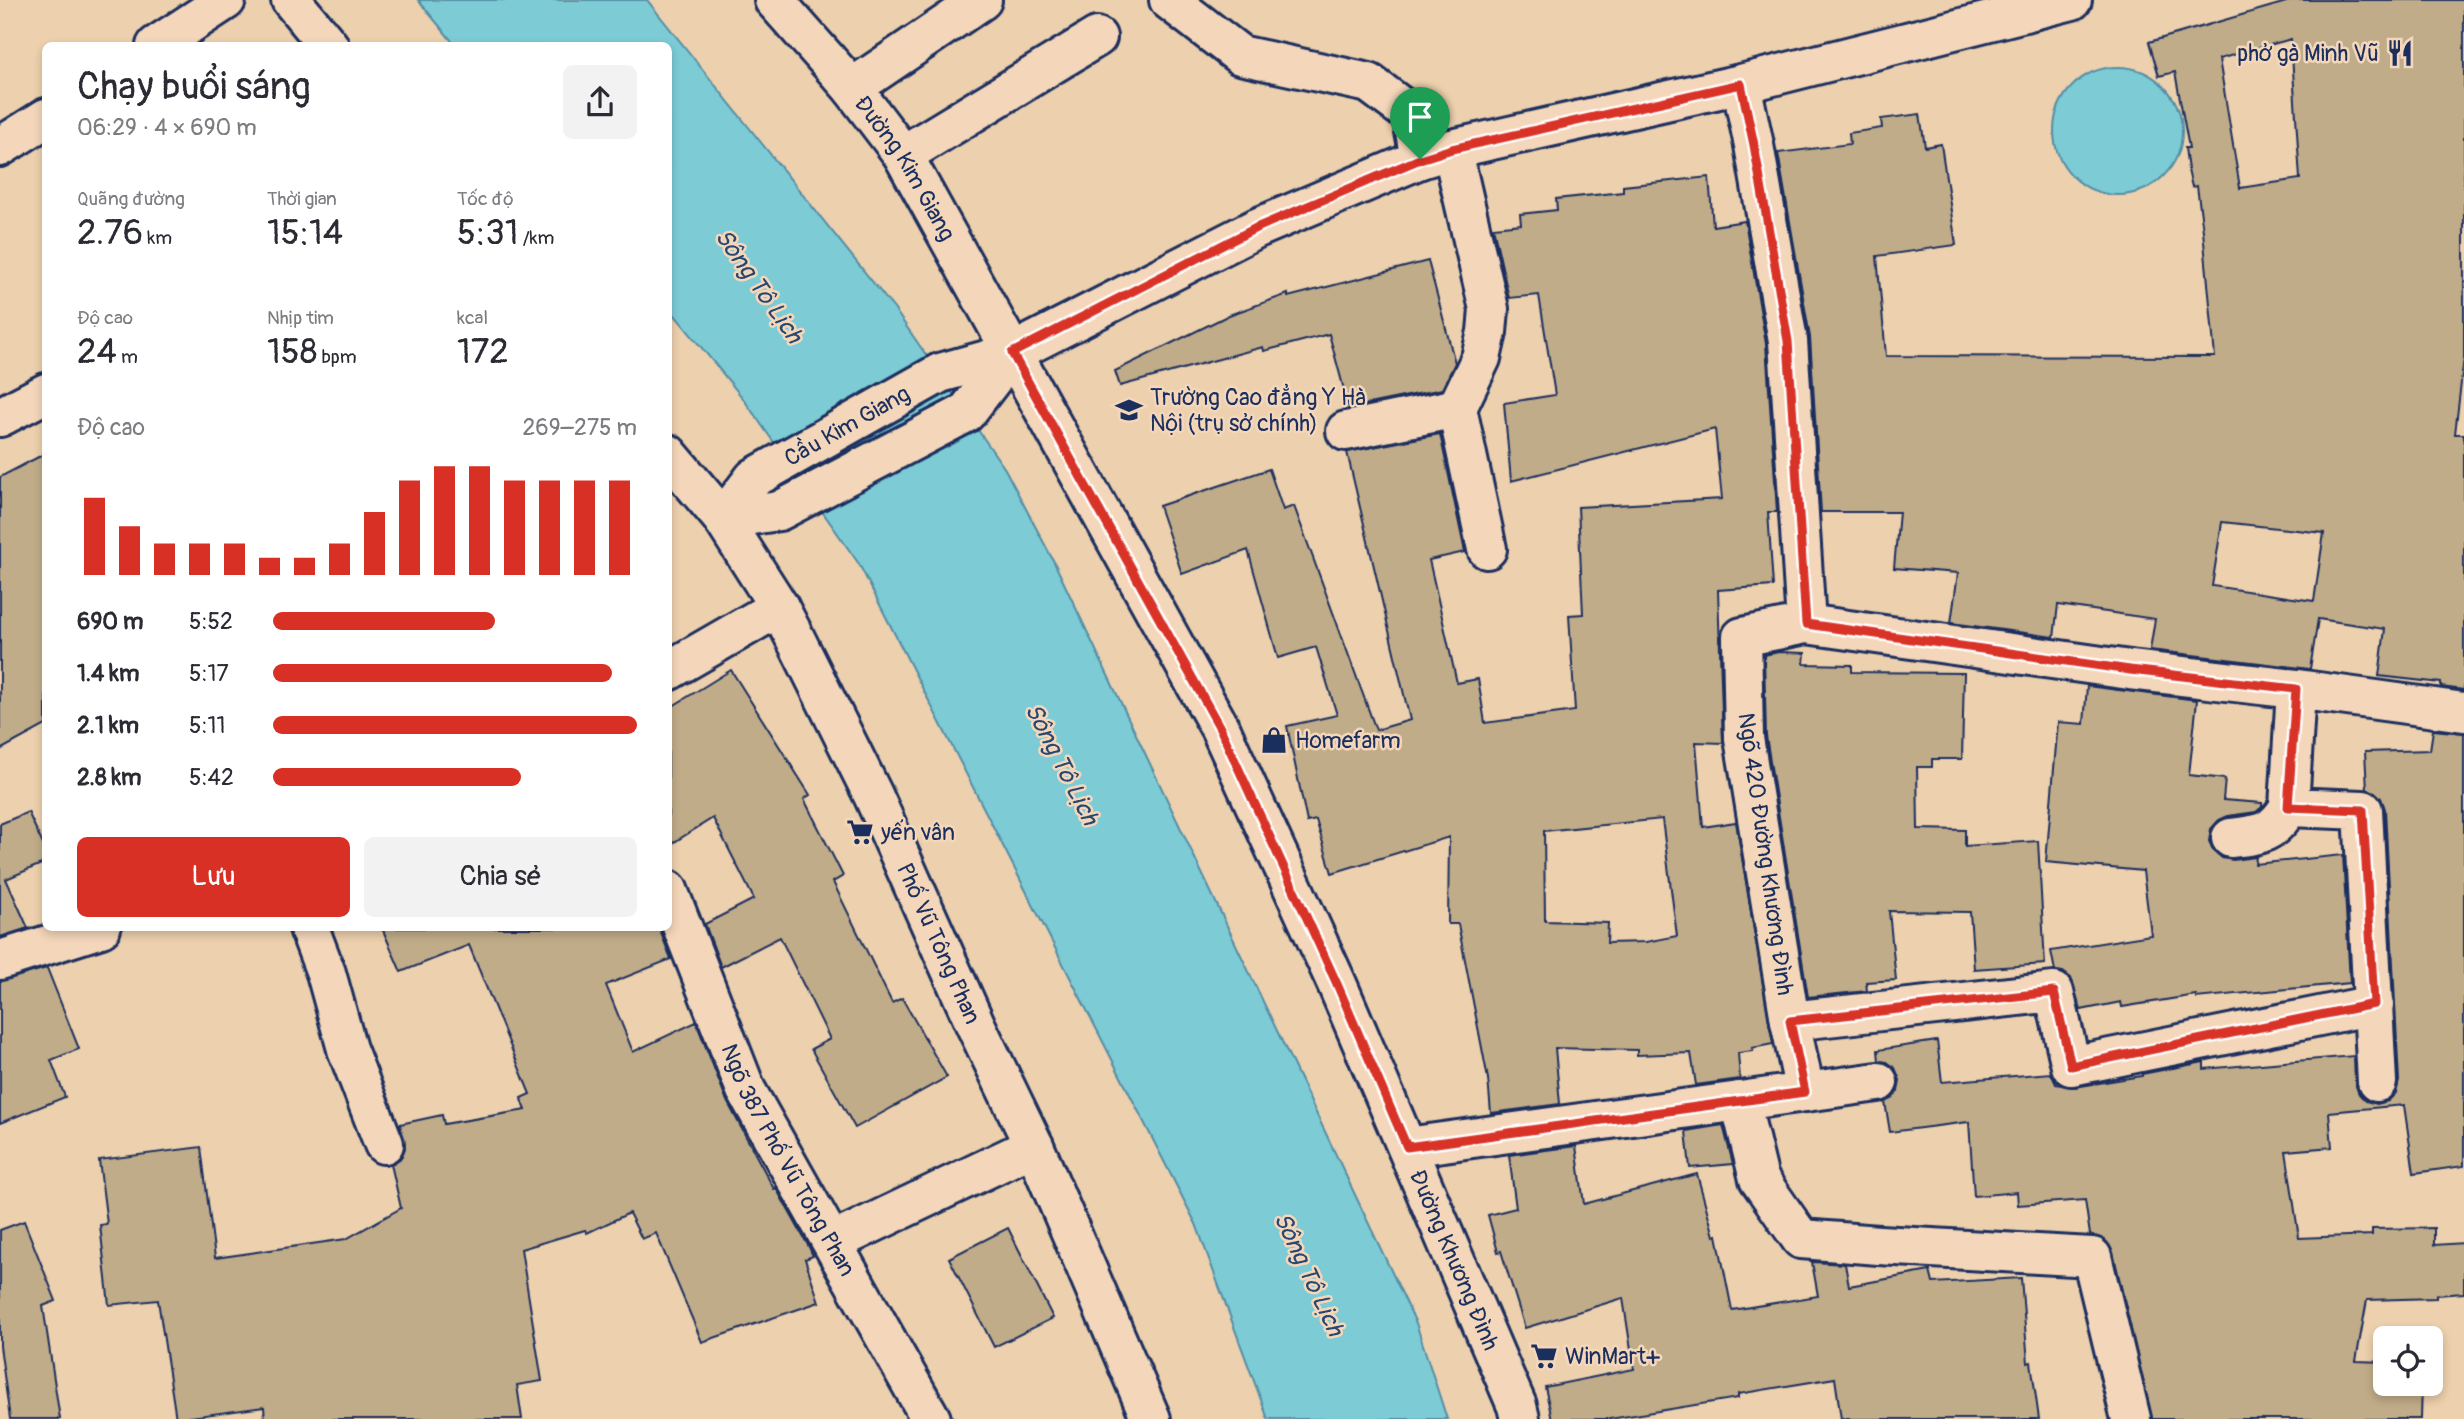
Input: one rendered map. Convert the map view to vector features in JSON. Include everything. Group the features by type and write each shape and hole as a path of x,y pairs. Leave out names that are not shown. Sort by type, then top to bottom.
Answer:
{"main road":[{"path":"162,42 226,0"},
{"path":"291,0 326,42"},
{"name":"Đường Kim Giang","path":"774,0 852,88 903,156 1012,353"},
{"path":"852,88 982,0"},
{"path":"1169,0 1240,55 1369,83 1412,115 1436,154 1489,309 1481,358 1457,408 1487,550"},
{"path":"1012,353 1256,228 1436,154 1741,84 2072,0"},
{"path":"903,156 1097,37"},
{"path":"1741,84 1788,341 1806,624 2130,670 2464,712"},
{"path":"0,147 42,121"},
{"name":"Cầu Kim Giang","path":"723,519 754,478 940,373 1012,353"},
{"name":"Cầu Kim Giang","path":"723,519 779,511 966,413 1012,353"},
{"name":"Đường Khương Đình","path":"1012,353 1220,728 1337,984 1517,1406 1520,1419"},
{"path":"0,417 42,395"},
{"path":"1346,431 1457,408"},
{"name":"Phố Vũ Tông Phan","path":"672,459 723,519 779,607 873,795 976,1026 1034,1146 1150,1419"},
{"path":"672,669 779,607"},
{"name":"Ngõ 420 Đường Khương Đình","path":"1805,1092 1790,1021 1744,738 1742,637 1806,624"},
{"path":"2231,838 2259,835 2280,822 2288,807 2296,689"},
{"path":"2288,807 2363,810 2377,1082"},
{"name":"Ngõ 387 Phố Vũ Tông Phan","path":"672,900 747,1090 931,1419"},
{"path":"0,960 92,931"},
{"path":"310,931 326,972 347,1049 384,1144"},
{"path":"1790,1021 2054,992 2071,1066 2374,1004"},
{"path":"1407,1147 1878,1082"},
{"path":"1740,1101 1759,1179 1801,1238 2092,1257 2131,1419"},
{"path":"833,1242 1034,1146"}],"water":[{"name":"Sông Tô Lịch","path":"418,0 647,0 895,310 1005,469 1054,562 1416,1323 1447,1419 1268,1419 1196,1224 859,564 742,397 672,312 672,42 453,42"},
{"path":"2118,67 2142,72 2163,86 2177,107 2182,131 2177,155 2163,176 2142,190 2118,195 2094,190 2073,176 2059,155 2054,131 2059,107 2073,86 2094,72"}],"building":[{"path":"2293,0 2464,0 2464,357 2455,434 2464,434 2464,690 2441,687 2441,683 2379,676 2385,629 2318,619 2310,669 2150,650 2155,619 2058,605 2054,637 1951,623 1958,573 1894,568 1899,512 1821,512 1810,337 1778,153 1850,144 1849,133 1882,128 1881,119 1920,114 1925,147 1941,144 1956,245 1877,256 1886,356 2215,357 2197,186 2192,187 2188,170 2185,148 2189,148 2175,72 2159,76 2149,42","holes":["2291,39 2300,179 2240,188 2219,59","2222,522 2324,533 2314,601 2212,586"]},
{"path":"1709,177 1713,226 1745,221 1766,344 1777,512 1768,512 1773,586 1718,590 1723,743 1696,742 1703,827 1736,822 1773,1044 1738,1053 1740,1079 1696,1085 1691,1053 1637,1055 1637,1050 1555,1048 1560,1104 1491,1113 1488,1079 1458,924 1448,924 1449,837 1332,873 1316,820 1307,822 1287,726 1337,715 1316,647 1278,658 1248,550 1182,574 1159,506 1269,469 1283,510 1294,506 1376,730 1410,720 1347,452 1440,434 1465,552 1429,560 1457,683 1478,679 1485,723 1575,711 1569,615 1583,614 1578,507 1722,499 1715,429 1511,481 1504,403 1555,395 1539,295 1509,298 1493,227 1521,224 1520,214 1557,210 1556,199 1623,192 1623,186","holes":["1662,819 1677,936 1646,942 1607,943 1608,923 1545,921 1544,831"]},
{"path":"1428,261 1455,363 1442,389 1349,408 1329,334 1264,351 1263,347 1120,386 1115,371 1229,315 1288,294 1288,297"},
{"path":"42,455 42,727 0,750 0,477"},
{"path":"1779,652 1805,653 1804,664 1852,665 1852,672 1964,673 1962,759 1932,759 1932,767 1917,767 1918,829 1965,830 1965,846 2038,841 2045,964 1974,969 1970,912 1889,911 1896,980 1866,982 1867,991 1808,997 1766,736 1764,655"},
{"path":"731,670 810,795 804,799 843,876 833,882 892,1003 902,998 947,1077 855,1128 811,1049 830,1039 780,937 721,967 705,924 754,899 713,818 672,844 672,707"},
{"path":"2087,686 2197,700 2189,775 2225,779 2223,800 2262,803 2262,807 2256,812 2228,816 2219,820 2211,829 2209,841 2213,850 2222,858 2233,860 2256,857 2255,864 2343,855 2350,983 2196,998 2196,995 2122,1007 2121,1002 2081,1010 2071,978 2063,972 2055,971 2051,951 2151,935 2143,871 2046,862 2058,722 2084,724"},
{"path":"2433,730 2464,733 2464,1166 2414,1173 2404,1105 2329,1112 2332,1147 2286,1151 2299,1238 2372,1235 2372,1229 2434,1228 2434,1245 2464,1243 2464,1293 2436,1295 2436,1298 2367,1300 2356,1361 2373,1362 2373,1396 2422,1396 2421,1419 2152,1419 2113,1252 2105,1240 2090,1235 2085,1200 2018,1205 2017,1192 1974,1196 1969,1122 1890,1132 1885,1102 1892,1099 1898,1091 1900,1080 1895,1068 1887,1062 1879,1061 1878,1050 1937,1041 1942,1082 2051,1073 2056,1084 2075,1087 2204,1062 2204,1069 2354,1056 2355,1083 2359,1094 2366,1101 2377,1104 2388,1101 2396,1093 2399,1081 2385,809 2381,798 2367,789 2365,752 2430,750"},
{"path":"28,812 42,842 42,864 6,879 28,928 0,937 0,824"},
{"path":"383,931 660,931 671,959 606,985 633,1052 696,1022 727,1101 813,1256 805,1259 819,1302 702,1342 656,1233 642,1239 629,1213 587,1233 585,1230 521,1249 542,1381 517,1385 522,1419 265,1419 264,1407 176,1419 158,1300 109,1305 100,1225 107,1224 99,1160 201,1147 215,1258 346,1239 401,1208 391,1164 401,1158 405,1148 400,1124 442,1115 444,1124 526,1110 521,1098 530,1094 469,945 401,972"},
{"path":"47,968 79,1049 51,1060 65,1097 0,1123 0,981"},
{"path":"1723,1125 1733,1164 1690,1168 1686,1131"},
{"path":"1576,1146 1584,1204 1697,1174 1714,1236 1717,1235 1732,1310 1818,1296 1812,1262 1845,1264 1849,1286 1930,1271 1933,1283 2021,1278 2028,1363 2031,1362 2039,1419 1841,1419 1835,1378 1738,1394 1738,1398 1610,1419 1552,1419 1545,1387 1634,1369 1623,1298 1525,1328 1488,1215 1516,1208 1509,1155"},
{"path":"24,1221 56,1301 43,1306 60,1419 10,1419 0,1346 0,1230"},
{"path":"1008,1228 1053,1318 994,1347 949,1258"}],"place":[{"name":"phở gà Minh Vũ","path":"2400,53"},
{"name":"Trường Cao đẳng Y Hà Nội (trụ sở chính)","path":"1129,410"},
{"name":"Homefarm","path":"1274,740"},
{"name":"yến vân","path":"860,832"},
{"name":"WinMart+","path":"1544,1356"}],"route":[{"path":"1741,84 1788,341 1806,624 2130,670 2296,689 2288,807 2363,810 2374,1004 2071,1066 2054,992 1790,1021 1805,1092 1407,1147 1337,984 1220,728 1012,353 1256,228 1420,159 1452,149 1741,84"}]}
